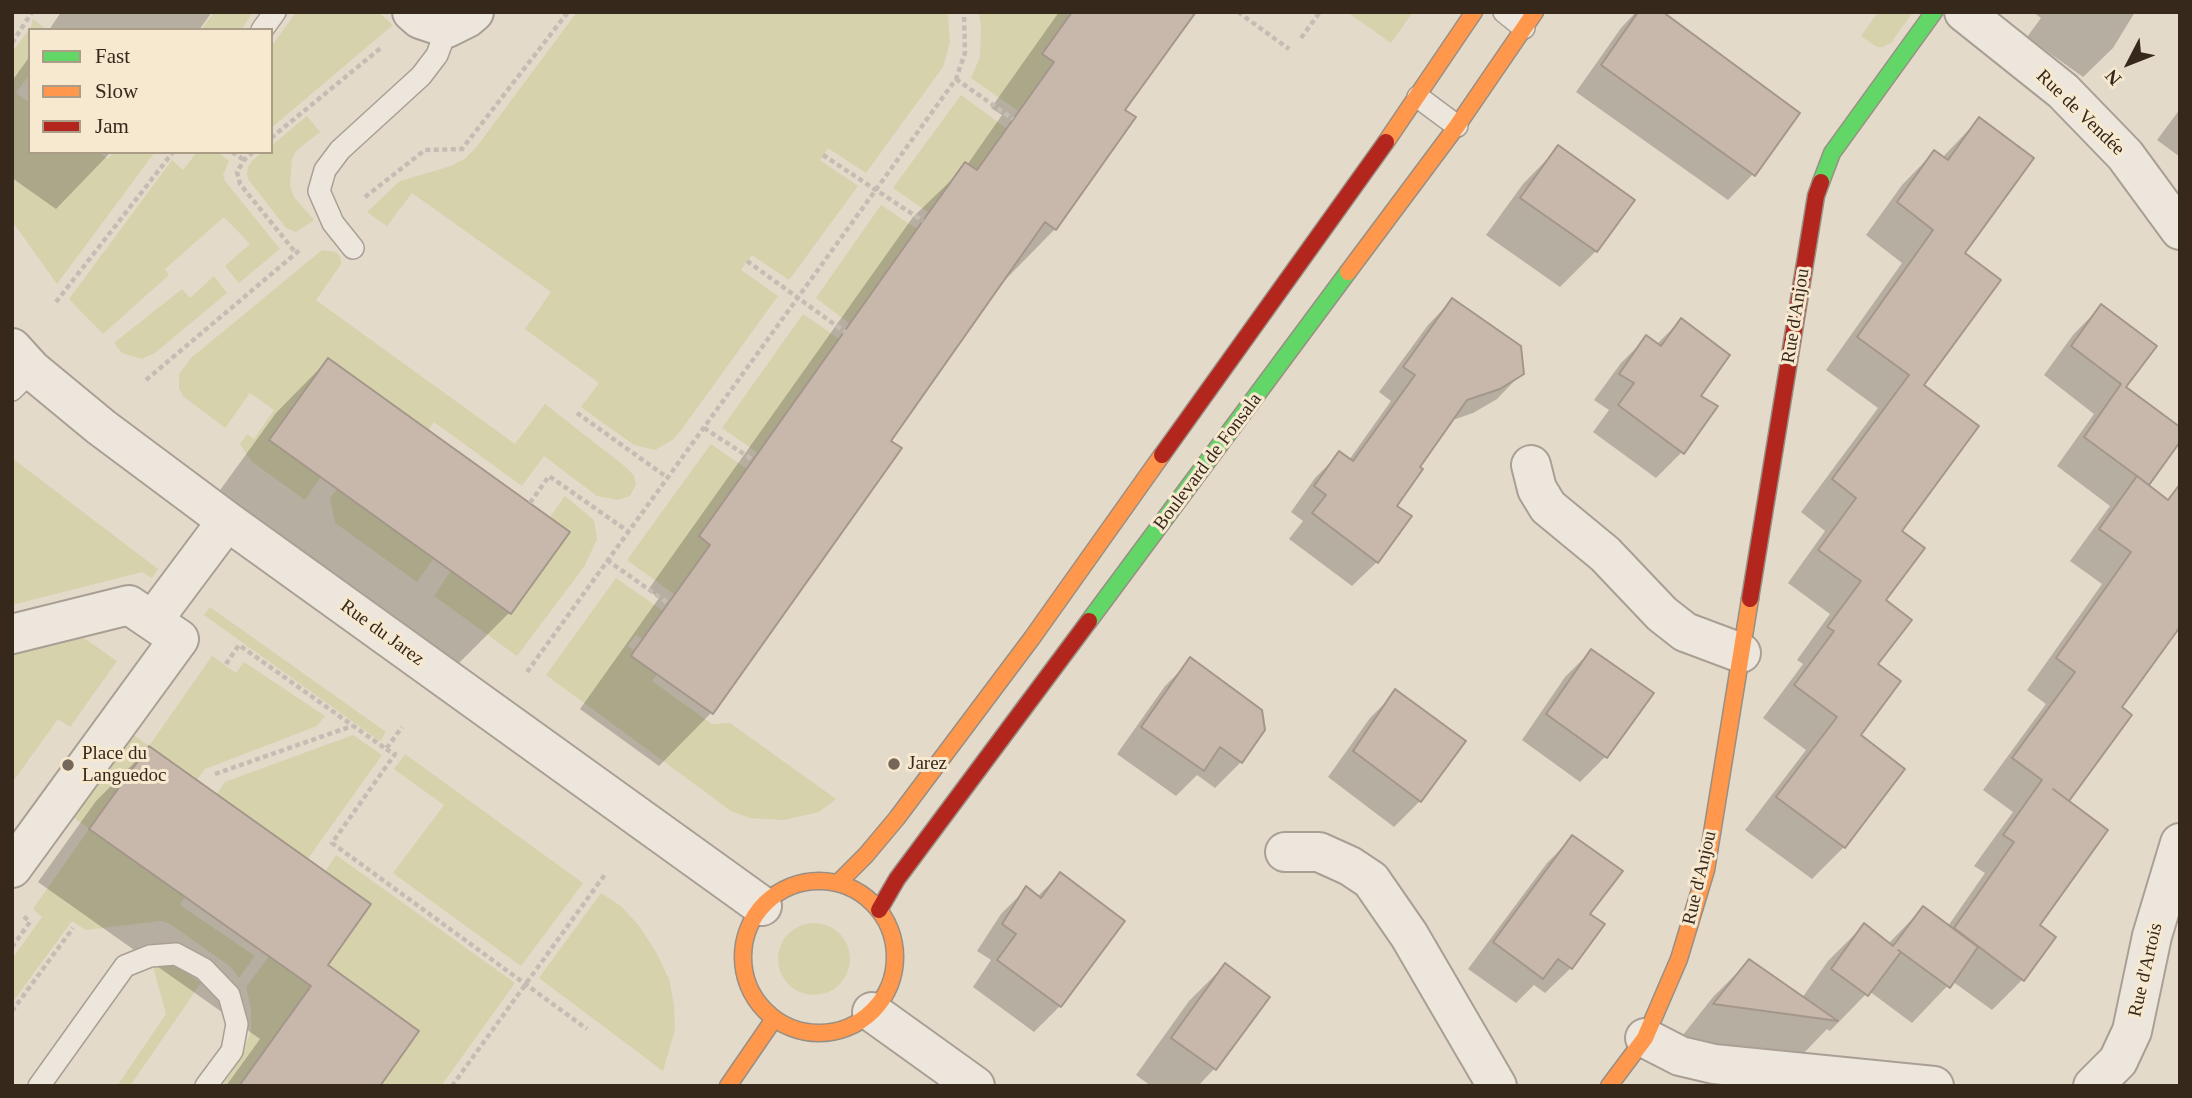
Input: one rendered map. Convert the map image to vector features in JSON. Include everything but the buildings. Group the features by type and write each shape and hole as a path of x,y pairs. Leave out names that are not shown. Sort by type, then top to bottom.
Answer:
{"street":[{"name":"Boulevard de Fonsala","path":"839,882 897,818 1032,638 1418,97 1474,12"},
{"name":"Rue d'Anjou","path":"1609,1086 1645,1038 1679,959 1706,870 1816,196 1832,153 1934,12"},
{"name":"Rue de Vendée","path":"1964,12 2063,91 2125,155 2180,230"},
{"path":"400,27 420,19 461,20"},
{"name":"Boulevard de Fonsala","path":"879,910 897,879 1457,126 1529,20"},
{"name":"Rue du Jarez","path":"19,369 762,906"},
{"path":"1531,465 1536,489 1548,507 1605,555 1662,614 1685,632 1741,653"},
{"path":"153,620 227,521"},
{"path":"12,634 130,605 179,639 12,868"},
{"name":"Rue d'Artois","path":"2093,1086 2118,1061 2132,1031 2152,936 2180,843"},
{"path":"1285,852 1319,852 1350,866 1371,880 1409,935 1497,1086"},
{"path":"839,882 879,910 891,934 895,966 887,991 872,1012 850,1027 815,1033 789,1027 774,1019 752,994 743,969 742,954 748,929 762,906 775,895 798,883 839,882"},
{"path":"872,1012 975,1086"},
{"path":"728,1086 774,1019"},
{"path":"1645,1038 1681,1056 1714,1064 1934,1086"}],"lane":[{"path":"263,28 275,12"},
{"path":"1504,12 1529,20"},
{"path":"352,248 333,223 319,191 325,170 340,150 421,76 461,20"},
{"path":"1418,97 1457,126"},
{"path":"1032,638 1063,659"},
{"path":"39,1086 125,966 150,956 176,954 204,970 229,995 237,1024 232,1051 206,1086"}],"path":[{"path":"12,43 32,12"},
{"path":"527,672 957,79 965,52 964,12"},
{"path":"1238,12 1289,49"},
{"path":"1301,38 1320,12"},
{"path":"273,136 400,27"},
{"path":"957,79 1013,120"},
{"path":"56,302 171,154"},
{"path":"235,154 244,160"},
{"path":"251,154 237,172 240,184 296,253"},
{"path":"822,155 923,221"},
{"path":"747,261 845,332"},
{"path":"577,413 668,478"},
{"path":"704,428 753,460"},
{"path":"530,503 549,476 629,531"},
{"path":"607,560 668,603"},
{"path":"226,663 239,645 395,754 332,843 587,1029"},
{"path":"215,774 353,726"},
{"path":"386,749 402,727"},
{"path":"452,1086 606,873"},
{"path":"12,947 30,922"},
{"path":"12,1011 74,928"}],"shaded area":[{"path":"214,12 253,12 242,28 202,28"},
{"path":"296,12 378,12 393,25 273,126 273,44"},
{"path":"577,12 948,12 950,42 943,67 866,173 828,148 820,160 858,186 789,280 752,255 747,261 741,270 778,296 674,439 655,450 634,445 581,407 599,383 525,329 551,292 412,193 387,226 367,212 400,181 451,166 466,158"},
{"path":"979,12 1072,12 1042,54 1054,62 1018,111 971,78 980,57"},
{"path":"1347,12 1413,12 1391,43"},
{"path":"1878,12 1913,12 1891,43 1883,47 1877,47 1861,36"},
{"path":"33,19 44,28 30,28"},
{"path":"28,31 28,77 16,93 28,102 28,154 102,154 108,159 112,154 154,154 57,284 12,221 12,52"},
{"path":"961,95 1006,128 977,170 965,162 929,213 893,188"},
{"path":"307,116 320,132 296,151 292,159 290,185 294,197 314,220 296,232 286,228 248,179 248,167 253,160 260,154 273,154 273,144"},
{"path":"195,154 220,154 229,161 223,175 225,181 280,249 239,283 225,266 250,244 224,217 165,269 169,275 103,334 69,299 172,160 183,170"},
{"path":"881,205 917,229 850,324 816,298"},
{"path":"322,250 336,252 340,256 341,264 316,300 515,444 545,404 627,468 634,476 636,484 630,496 618,500 597,496 544,456 522,486 434,422 428,430 328,358 269,439 321,477 305,500 251,461 240,444 247,434 254,439 274,410 250,393 225,428 183,396 179,388 179,374 191,358"},
{"path":"214,276 227,293 155,353 142,359 122,353 114,343 182,289 190,298"},
{"path":"803,314 839,339 758,453 722,428"},
{"path":"711,444 747,469 699,536 710,545 675,595 627,560"},
{"path":"12,458 158,569 152,578 142,572 12,605"},
{"path":"337,489 434,558 417,582 335,523 330,498"},
{"path":"565,496 594,520 597,539 584,567 517,656 434,596 451,570 512,613 570,532 550,517"},
{"path":"616,578 663,611 643,639 636,635 628,646 635,651 632,656 657,674 652,681 712,724 730,723 836,799 819,812 784,820 750,818 731,811 546,675"},
{"path":"210,607 386,732 380,741 204,615"},
{"path":"78,634 117,661 70,727 58,719 12,783 12,649"},
{"path":"212,656 236,673 244,662 325,716 317,726 205,769 196,781 149,746"},
{"path":"132,734 149,746 89,828 185,897 180,905 255,956 239,978 231,967 170,924 161,921 86,930 72,921 12,1003 12,959 42,917 33,909 89,829 72,816"},
{"path":"353,735 382,755 307,860 216,795 225,782"},
{"path":"405,754 583,883 521,966 393,873 444,805 394,769"},
{"path":"336,855 515,983 441,1086 379,1086 419,1031 328,965 325,872"},
{"path":"601,893 622,907 639,926 669,979 675,1030 663,1071 539,978"},
{"path":"814,923 834,929 844,939 850,959 844,979 834,989 814,995 794,989 784,979 778,959 784,939 794,929"},
{"path":"269,956 311,986 239,1086 222,1086 241,1058 251,1030 251,1009 246,987"},
{"path":"152,963 171,963 201,983 130,1086 117,1086 166,1014"}],"traffic: fast":[{"path":"1821,182 1832,153 1934,12"},
{"path":"1089,621 1348,272"}],"traffic: slow":[{"path":"1386,142 1474,12"},
{"path":"1348,272 1457,126 1535,12"},
{"path":"839,882 897,818 1032,638 1162,455"},
{"path":"1609,1086 1645,1038 1679,959 1706,870 1750,599"},
{"path":"819,881 848,887 872,904 889,928 895,957 889,986 872,1010 848,1027 819,1033 790,1027 766,1010 749,986 743,957 749,928 766,904 790,887 819,881"},
{"path":"728,1086 774,1019"}],"traffic: jam":[{"path":"1162,455 1386,142"},
{"path":"1750,599 1816,196 1821,182"},
{"path":"879,910 897,879 1089,621"}],"place":[{"name":"Jarez","path":"894,764"},
{"name":"Place du Languedoc","path":"68,765"}]}
